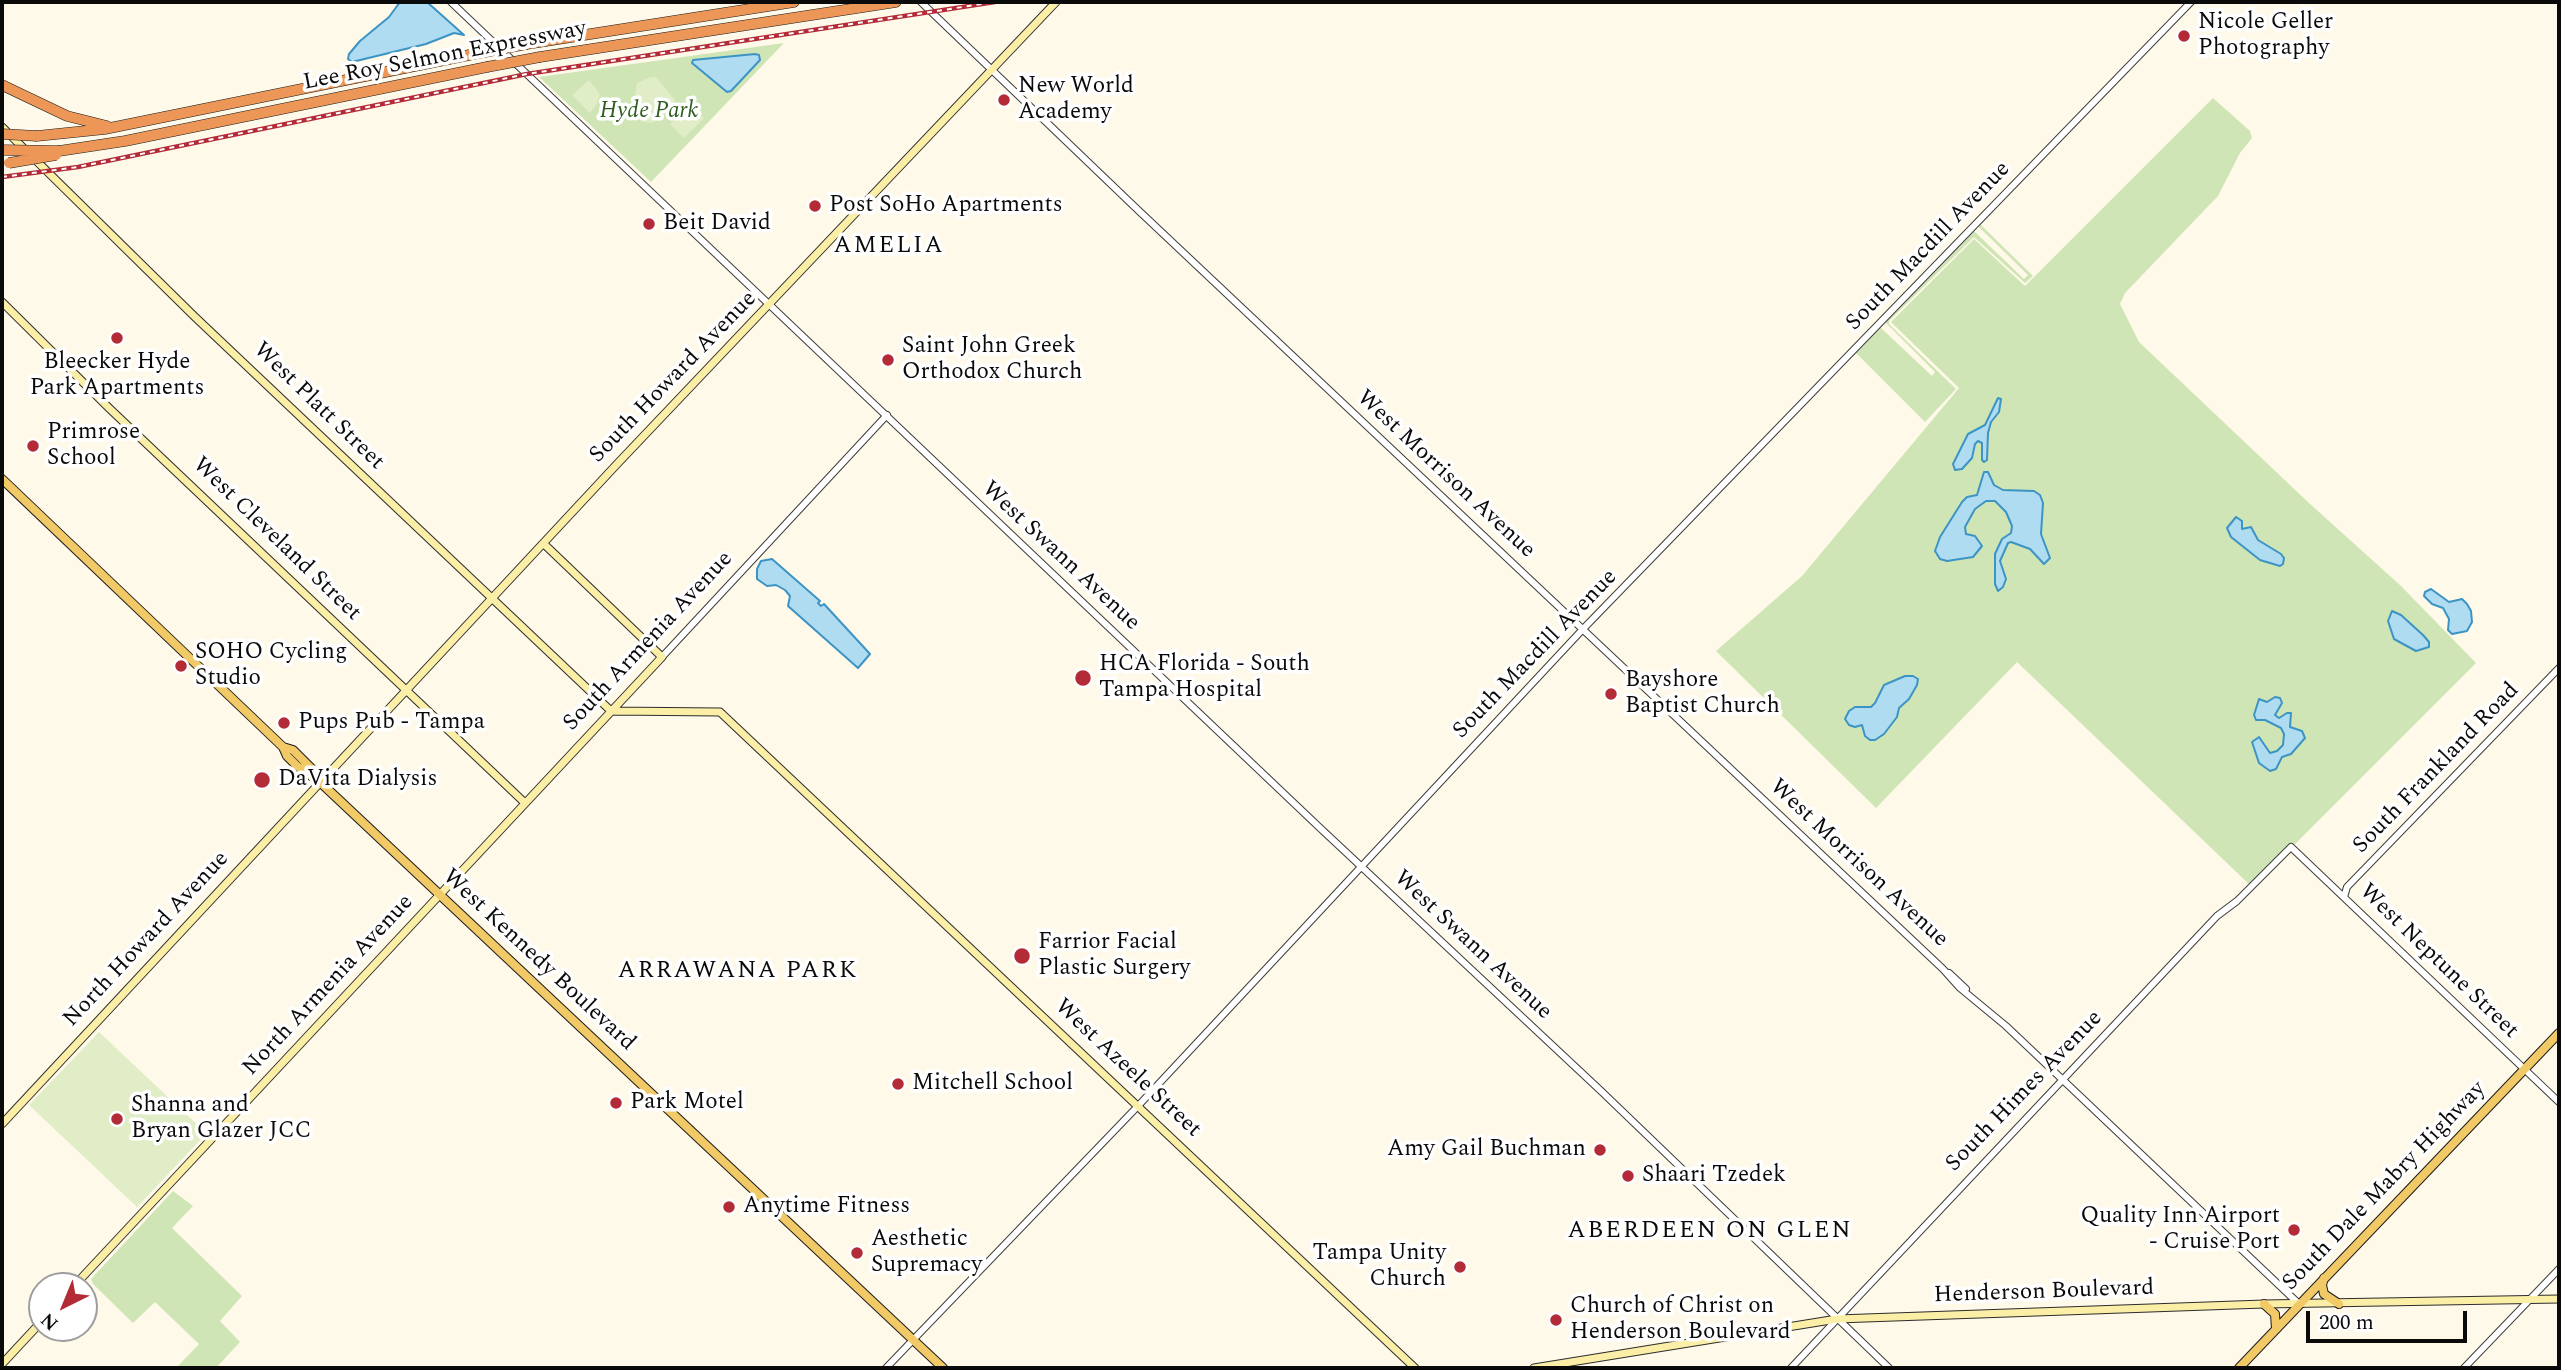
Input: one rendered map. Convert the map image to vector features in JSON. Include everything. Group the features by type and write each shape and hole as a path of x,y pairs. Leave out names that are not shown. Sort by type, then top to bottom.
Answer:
{"highway":[{"name":"Lee Roy Selmon Expressway","path":"2,134 75,134 118,127 527,44 794,2"},
{"name":"Lee Roy Selmon Expressway","path":"2,150 63,151 125,141 540,57 893,2"},
{"path":"2,85 73,118 118,127"},
{"path":"5,163 63,151"}],"main road":[{"name":"South Howard Avenue","path":"318,780 406,691 1056,2"},
{"name":"West Platt Street","path":"2,127 195,317 611,711"},
{"name":"West Cleveland Street","path":"2,302 110,409 525,803"},
{"name":"West Kennedy Boulevard","path":"2,479 283,747 293,750 311,768 318,780 439,896 914,1340"},
{"path":"544,544 662,657"},
{"name":"South Armenia Avenue","path":"439,896 662,657"},
{"name":"West Azeele Street","path":"611,711 720,712 1415,1368"},
{"name":"North Howard Avenue","path":"2,1124 5,1114 318,780"},
{"name":"North Armenia Avenue","path":"87,1272 439,896"},
{"name":"South Dale Mabry Highway","path":"2239,1368 2559,1032"},
{"path":"2324,1278 2322,1285 2325,1294 2339,1304"},
{"name":"Henderson Boulevard","path":"1534,1368 1837,1319 2264,1304 2559,1299"},
{"path":"2264,1304 2275,1314 2276,1329"},
{"path":"2,1364 28,1336"},
{"path":"914,1340 943,1368"}],"street":[{"name":"West Swann Avenue","path":"451,2 1889,1368"},
{"name":"West Morrison Avenue","path":"921,2 1947,972 1960,988 1968,992 2063,1080 2299,1304"},
{"name":"South Macdill Avenue","path":"886,1368 1138,1106 1583,629 2191,2"},
{"name":"South Armenia Avenue","path":"662,657 887,415"},
{"name":"South Frankland Road","path":"2344,897 2347,887 2559,668"},
{"name":"West Neptune Street","path":"2291,847 2559,1102"},
{"name":"South Himes Avenue","path":"1791,1368 2217,916 2238,901 2291,847"},
{"path":"2464,1368 2559,1269"}],"green space":[{"name":"Hyde Park","path":"784,43 651,182 539,77"},
{"path":"656,77 675,100 674,104 652,123 641,121 634,103 637,83"},
{"path":"589,80 600,94 590,113 572,95"},
{"path":"2213,98 2250,131 2252,138 2240,153 2218,196 2125,293 2120,304 2139,342 2401,586 2476,663 2252,887 2017,662 1876,808 1716,651 1802,576 1959,388 1891,322 1974,239 2025,286"},
{"path":"689,104 704,118 684,138 670,124"},
{"path":"1980,224 2033,276 2025,283 1974,237 1889,321 1889,324 1956,389 1925,422 1855,352 1880,327 1932,376 1935,372 1885,322 1974,231 2024,279 2028,275 1978,226"},
{"name":"Shanna and Bryan Glazer JCC","path":"99,1032 205,1132 137,1207 29,1105"},
{"path":"173,1191 193,1206 172,1228 242,1296 220,1321 240,1342 216,1368 181,1368 178,1366 199,1344 155,1302 133,1323 98,1289 98,1272"}],"water":[{"path":"400,2 427,2 464,35 454,33 426,44 352,62 348,59 360,41 389,17"},
{"path":"759,55 760,60 727,92 692,63 693,60"},
{"path":"1998,398 2001,399 1999,412 1991,422 1988,433 1987,460 1982,460 1982,443 1978,441 1972,458 1962,469 1955,470 1953,464 1968,434 1985,425"},
{"path":"1984,472 1988,472 1994,485 2003,490 2034,491 2040,495 2043,503 2041,534 2050,558 2044,564 2030,549 2008,543 2000,561 2006,579 1998,591 1995,584 1995,554 2002,539 2011,533 2012,526 2006,512 1995,501 1986,501 1975,509 1965,527 1966,534 1975,536 1982,546 1973,557 1947,561 1940,559 1935,551 1940,537 1962,502 1967,497 1977,495"},
{"path":"2236,517 2242,521 2242,529 2251,527 2258,540 2281,554 2284,558 2283,564 2280,566 2260,560 2231,537 2227,528"},
{"path":"772,559 820,601 818,603 821,606 824,604 870,654 858,668 788,606 790,596 785,590 776,585 767,586 757,579 757,569 761,561"},
{"path":"2431,589 2449,602 2462,599 2467,604 2472,622 2467,631 2452,634 2448,630 2449,619 2443,608 2432,604 2424,596 2425,592"},
{"path":"2392,611 2401,615 2423,635 2429,642 2429,647 2416,651 2394,639 2388,621"},
{"path":"1905,676 1918,679 1917,685 1884,734 1870,740 1865,736 1862,725 1849,725 1845,719 1849,711 1855,707 1871,707 1884,685"},
{"path":"2275,697 2280,698 2282,703 2275,715 2279,718 2291,713 2290,727 2302,731 2305,738 2291,754 2282,757 2276,769 2270,771 2259,763 2252,742 2259,737 2270,753 2283,745 2284,734 2281,728 2265,720 2256,720 2254,715 2259,699 2267,702"}],"railway":[{"path":"2,177 78,167 527,74 995,2"}],"place":[{"name":"Nicole Geller Photography","path":"2184,36"},
{"name":"New World Academy","path":"1004,100"},
{"name":"Post SoHo Apartments","path":"815,206"},
{"name":"Beit David","path":"649,224"},
{"name":"Bleecker Hyde Park Apartments","path":"117,338"},
{"name":"Saint John Greek Orthodox Church","path":"888,360"},
{"name":"Primrose School","path":"33,446"},
{"name":"SOHO Cycling Studio","path":"181,666"},
{"name":"HCA Florida - South Tampa Hospital","path":"1083,678"},
{"name":"Bayshore Baptist Church","path":"1611,694"},
{"name":"Pups Pub - Tampa","path":"284,723"},
{"name":"DaVita Dialysis","path":"262,780"},
{"name":"Farrior Facial Plastic Surgery","path":"1022,956"},
{"name":"Mitchell School","path":"898,1084"},
{"name":"Park Motel","path":"616,1103"},
{"name":"Shanna and Bryan Glazer JCC","path":"117,1119"},
{"name":"Amy Gail Buchman","path":"1600,1150"},
{"name":"Shaari Tzedek","path":"1628,1176"},
{"name":"Anytime Fitness","path":"729,1207"},
{"name":"Quality Inn Airport - Cruise Port","path":"2294,1230"},
{"name":"Aesthetic Supremacy","path":"857,1253"},
{"name":"Tampa Unity Church","path":"1460,1267"},
{"name":"Church of Christ on Henderson Boulevard","path":"1556,1320"}],"district":[{"name":"AMELIA","path":"889,247"},
{"name":"ARRAWANA PARK","path":"738,972"},
{"name":"ABERDEEN ON GLEN","path":"1710,1232"}]}
